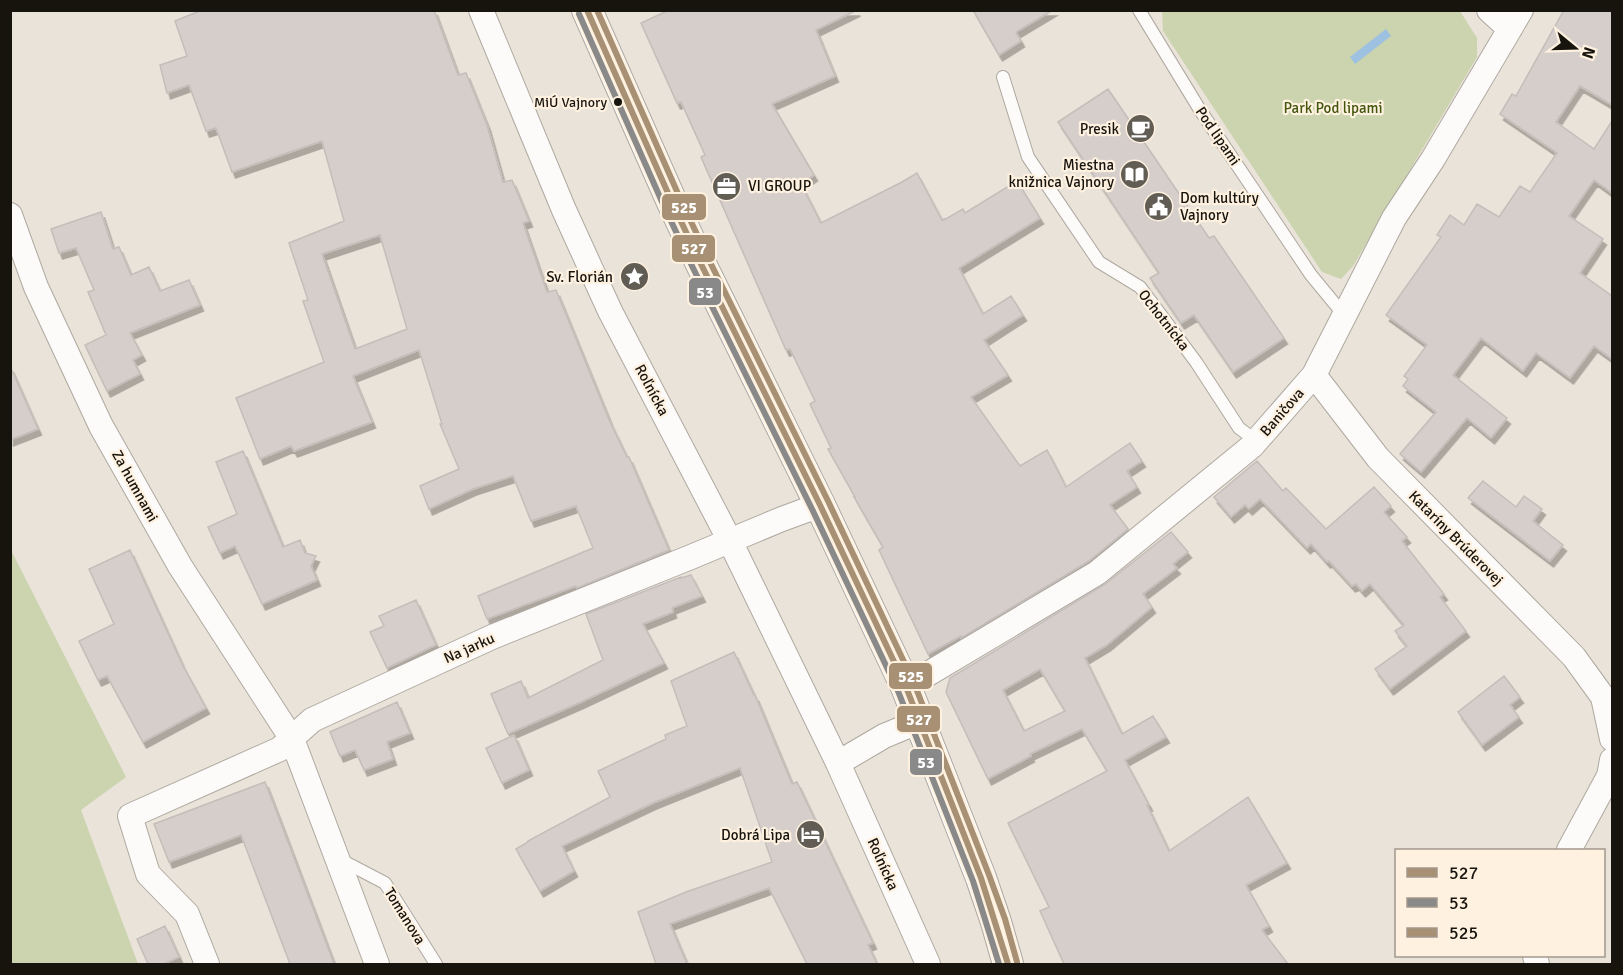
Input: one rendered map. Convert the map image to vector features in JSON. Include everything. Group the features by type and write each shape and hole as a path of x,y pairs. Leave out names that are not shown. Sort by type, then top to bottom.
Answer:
{"street":[{"name":"Roľnícka","path":"481,10 564,210 610,311 730,541 838,763 928,964"},
{"path":"587,10 701,264 820,505 906,687 985,889 1008,964"},
{"path":"1489,10 1516,20"},
{"name":"Baničova","path":"906,687 1097,573 1256,442 1314,375 1394,218 1433,159 1516,20"},
{"name":"Za humnami","path":"10,215 36,287 101,426 180,566 292,739"},
{"name":"Kataríny Brúderovej","path":"1314,375 1378,458 1574,657 1608,698 1612,738"},
{"name":"Na jarku","path":"207,964 187,914 148,874 130,816 280,749 312,720 492,637 820,505"},
{"path":"838,763 884,736 920,720"},
{"path":"292,739 377,964"},
{"path":"1570,849 1611,769"}],"lane":[{"name":"Pod lipami","path":"1139,10 1200,110 1311,275 1344,315"},
{"name":"Ochotnícka","path":"1003,77 1028,157 1099,262 1140,287 1196,362 1239,428 1256,442"},
{"name":"Tomanova","path":"337,858 385,883 436,964"}],"green space":[{"name":"Park Pod lipami","path":"1162,11 1460,11 1477,38 1477,57 1353,266 1341,279 1322,272 1163,31"},
{"path":"11,550 126,777 81,810 138,964 11,964"}],"water":[{"path":"1386,29 1391,36 1355,64 1350,57"}],"building":[{"path":"202,10 434,10 458,75 466,73 487,125 503,182 512,180 529,221 523,223 547,292 556,290 610,422 629,457 669,550 577,588 576,586 487,619 478,596 593,548 576,506 531,521 513,476 473,489 429,509 420,486 459,469 440,424 442,424 419,350 353,376 372,422 294,451 291,446 260,459 236,398 324,362 303,301 308,300 289,243 344,221 322,141 232,172 216,128 206,131 189,85 167,93 160,65 187,56 175,21","holes":["380,235 407,329 355,349 322,254"]},
{"path":"669,10 857,10 816,30 835,76 772,104 814,175 801,184 821,223 917,173 942,220 963,209 965,213 1017,181 1040,218 959,268 983,314 1011,296 1023,315 984,340 1008,375 971,397 1020,466 1047,450 1066,487 1130,443 1142,461 1127,471 1137,487 1110,505 1128,529 1089,561 961,638 961,636 928,654 879,550 883,547 828,449 831,448 810,404 815,401 790,349 786,350 701,157 705,155 681,102 677,103 641,23"},
{"path":"973,10 1053,10 1016,32 1021,41 999,55"},
{"path":"1564,10 1612,10 1612,105 1580,86 1556,122 1594,149 1612,121 1612,193 1594,180 1569,216 1603,239 1580,273 1612,296 1612,359 1594,346 1570,378 1536,353 1523,371 1481,338 1453,375 1507,418 1491,438 1467,418 1421,472 1400,454 1436,412 1403,386 1408,379 1404,376 1427,345 1386,315 1441,237 1437,235 1450,215 1464,225 1477,204 1499,217 1520,186 1530,192 1557,153 1500,114 1512,94 1516,96"},
{"path":"1108,89 1209,238 1214,236 1284,338 1233,372 1194,315 1181,323 1150,278 1159,273 1058,122"},
{"path":"101,212 113,249 119,247 131,275 149,267 160,291 189,280 200,305 130,333 142,355 133,360 140,374 107,391 85,345 106,335 88,292 94,290 76,248 59,253 51,229"},
{"path":"10,366 38,429 10,440"},
{"path":"243,451 283,547 300,540 305,553 316,556 311,566 317,580 262,604 235,546 220,553 208,527 237,514 216,462"},
{"path":"1257,461 1283,491 1286,488 1326,529 1374,487 1391,506 1384,512 1407,537 1402,541 1444,594 1440,597 1466,631 1390,689 1375,669 1407,646 1395,631 1404,625 1370,584 1362,591 1356,584 1352,586 1311,544 1307,548 1260,499 1249,509 1245,505 1231,517 1214,497"},
{"path":"1483,481 1516,507 1524,496 1542,509 1533,521 1563,545 1550,561 1468,498"},
{"path":"1171,532 1188,552 1173,564 1177,568 1143,594 1152,607 1107,645 1085,658 1122,734 1153,716 1166,737 1125,760 1149,805 1147,805 1169,851 1248,797 1287,863 1246,885 1269,926 1262,930 1288,964 1064,964 1040,911 1049,907 1008,823 1107,771 1082,729 1030,754 1031,756 988,779 946,692 950,678 1104,585","holes":["1040,669 1065,711 1024,731 1003,690"]},
{"path":"130,550 182,664 206,708 143,742 107,676 98,680 79,641 114,624 89,569"},
{"path":"691,575 702,596 672,608 673,612 643,624 664,663 508,734 491,694 521,681 528,698 603,660 586,614"},
{"path":"416,600 436,645 387,668 370,632 384,626 379,616"},
{"path":"734,652 755,695 792,784 797,782 873,943 868,945 877,964 807,964 769,888 670,924 687,964 656,964 638,912 686,892 772,862 740,768 653,803 562,846 574,871 540,891 516,849 610,797 598,771 666,739 665,735 687,726 671,681"},
{"path":"1504,676 1520,697 1510,705 1519,717 1482,745 1458,712"},
{"path":"397,702 410,733 387,742 393,759 364,770 355,750 340,756 330,732"},
{"path":"514,735 529,770 502,783 486,748"},
{"path":"265,782 334,964 290,964 241,835 169,862 154,824"},
{"path":"165,926 179,957 164,964 148,964 137,939"}],"transit line":[{"name":"527","path":"587,10 701,264 820,505 906,687 981,878 1008,964"},
{"name":"525","path":"597,10 709,260 828,501 914,683 989,875 1017,962"},
{"name":"53","path":"579,14 693,268 812,509 898,691 973,881 999,964"}],"place":[{"name":"MiÚ Vajnory","path":"618,102"},
{"name":"Presik","path":"1140,129"},
{"name":"Miestna knižnica Vajnory","path":"1135,174"},
{"name":"VI GROUP","path":"727,186"},
{"name":"Dom kultúry Vajnory","path":"1159,207"},
{"name":"Sv. Florián","path":"634,277"},
{"name":"Dobrá Lipa","path":"811,835"}]}
